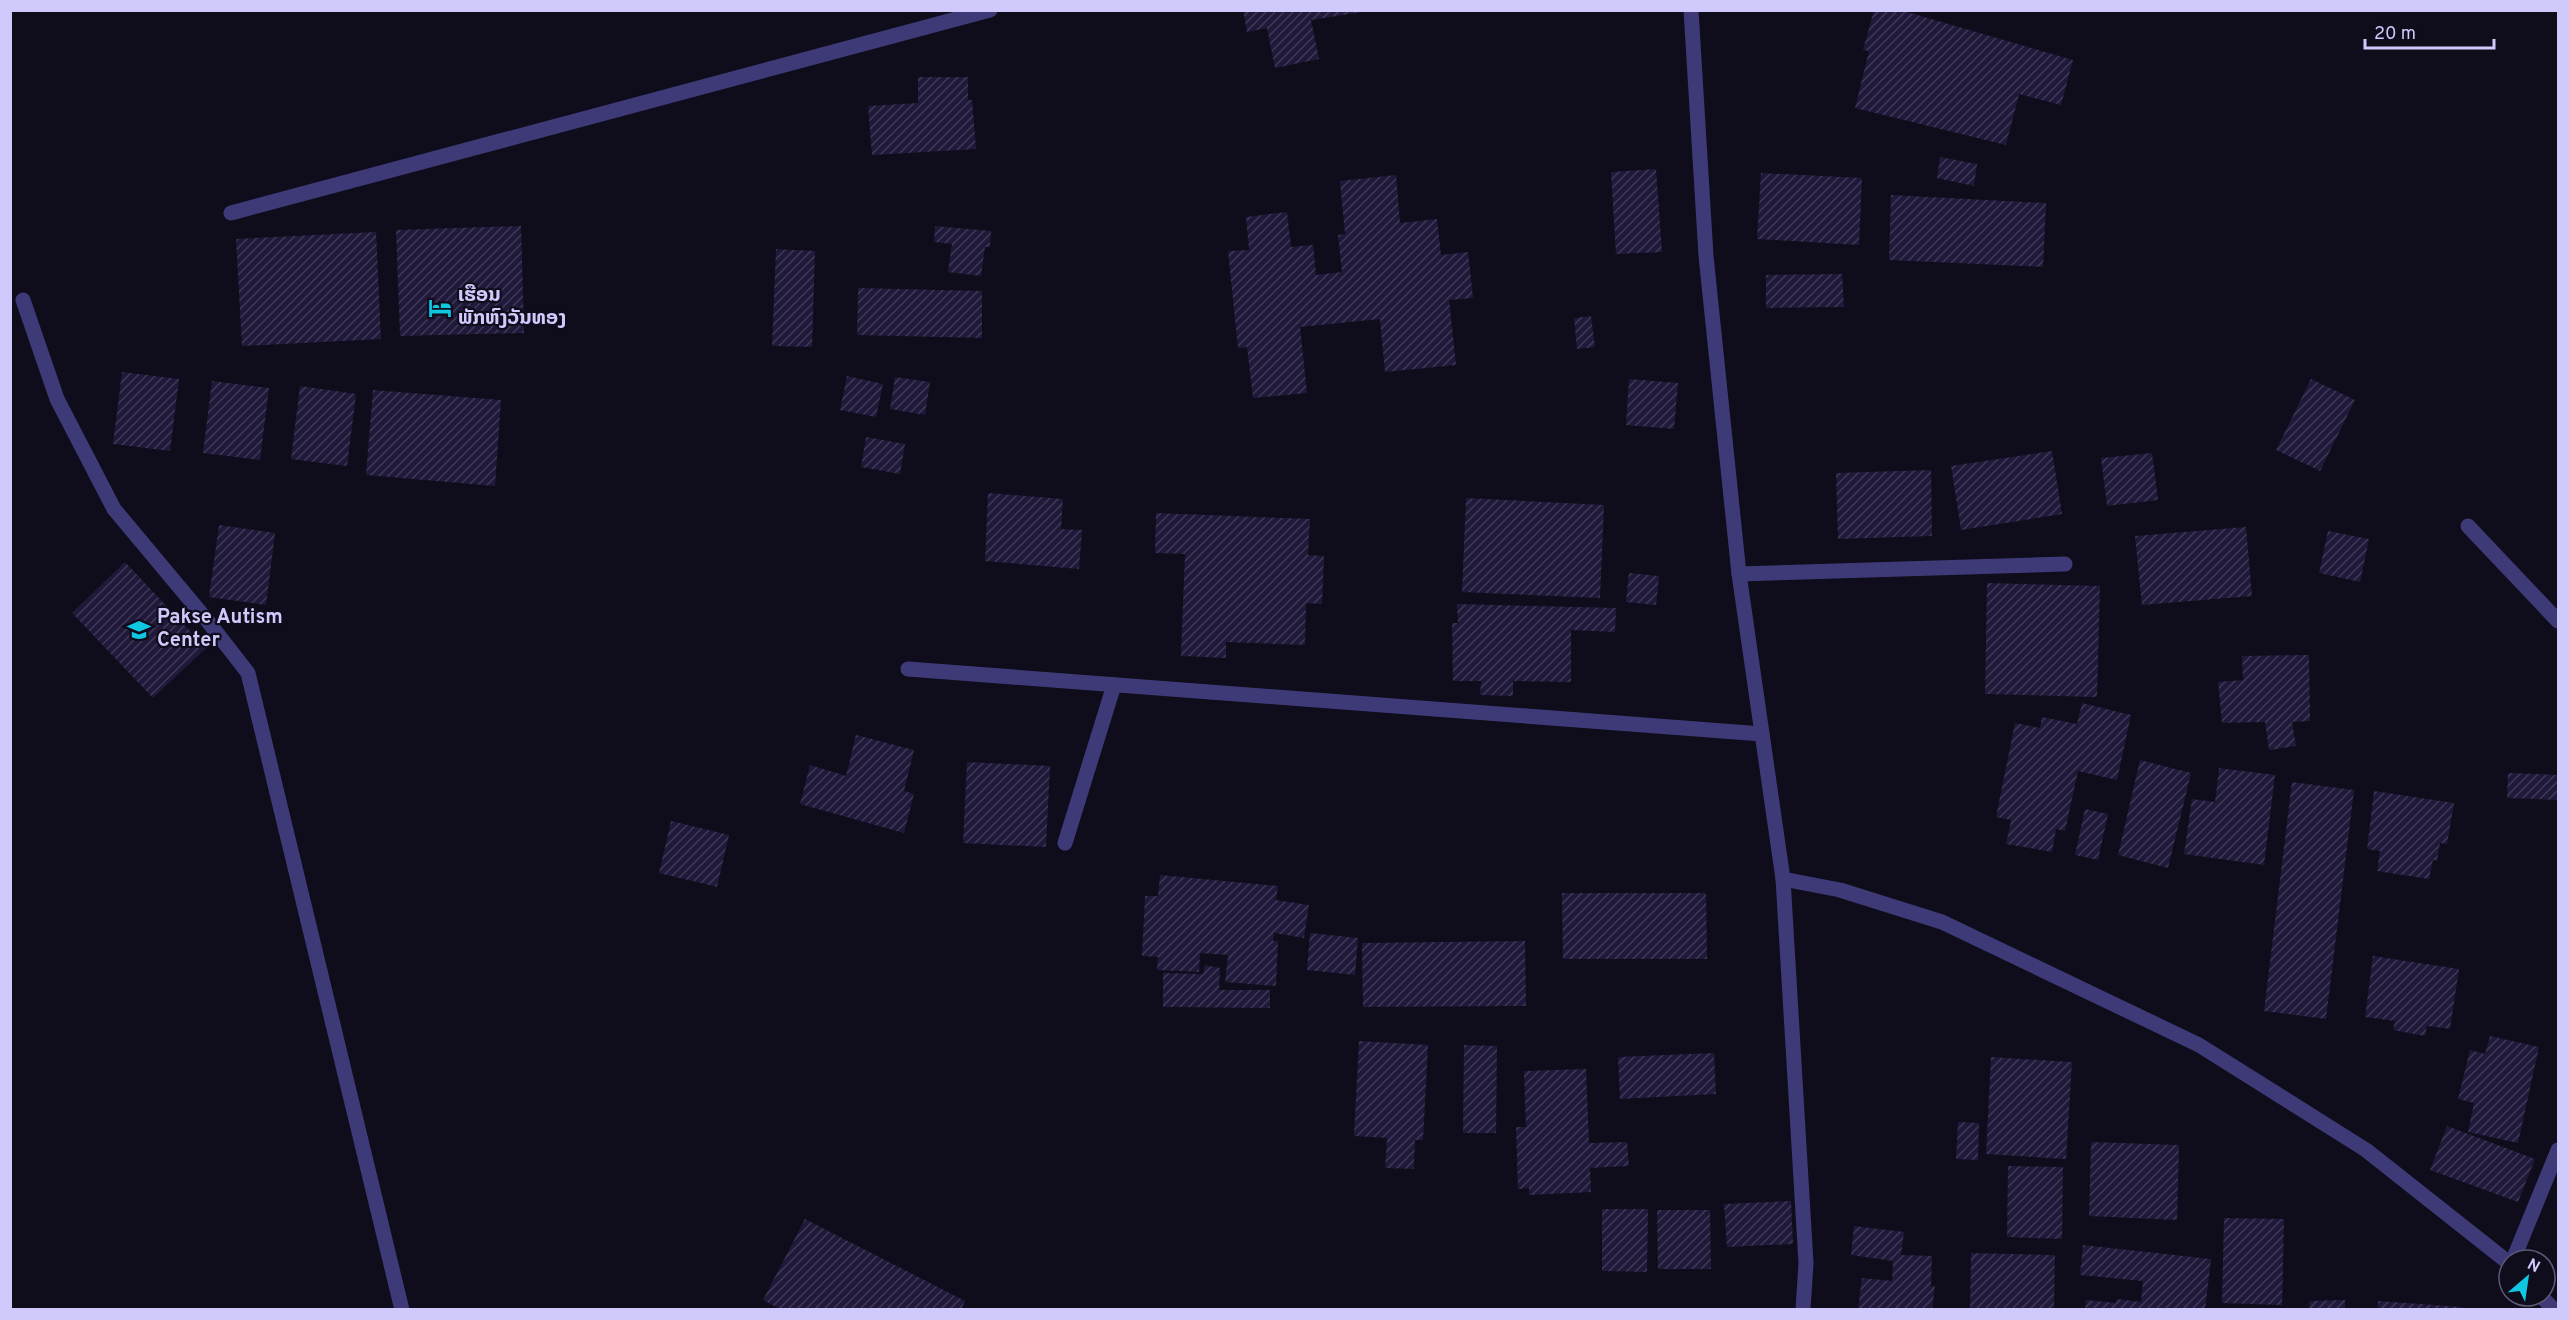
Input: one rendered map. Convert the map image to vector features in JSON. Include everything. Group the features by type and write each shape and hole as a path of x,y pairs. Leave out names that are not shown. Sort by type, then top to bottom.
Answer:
{"street":[{"path":"231,213 990,10"},
{"path":"1691,10 1706,256 1739,574 1783,879 1806,1263 1803,1310"},
{"path":"23,300 57,399 114,509 248,673 402,1310"},
{"path":"2468,526 2559,621"},
{"path":"1739,574 2065,564"},
{"path":"908,669 1762,734"},
{"path":"1065,843 1114,685"},
{"path":"1783,879 1849,893 1942,922 2199,1045 2366,1150 2497,1254"},
{"path":"2517,1248 2559,1150"}],"building":[{"path":"1243,10 1362,10 1362,12 1311,20 1319,59 1275,68 1267,28 1247,32"},
{"path":"1874,10 1900,10 2073,60 2061,105 2019,94 2006,145 1855,108 1869,51 1863,50"},
{"path":"918,77 968,77 968,100 972,100 976,149 872,155 868,106 918,103"},
{"path":"1940,157 1977,164 1974,186 1937,178"},
{"path":"1656,169 1662,252 1616,254 1611,172"},
{"path":"1761,173 1862,178 1859,245 1757,239"},
{"path":"1396,175 1400,223 1437,219 1441,255 1468,252 1473,298 1449,300 1456,365 1385,372 1380,319 1300,327 1307,393 1253,398 1247,347 1238,348 1228,251 1249,250 1246,217 1287,212 1291,247 1313,245 1316,275 1342,272 1338,235 1345,234 1340,181"},
{"path":"1891,195 2046,203 2043,267 1889,260"},
{"path":"521,226 524,333 400,336 396,230"},
{"path":"935,226 991,231 990,247 985,247 981,276 948,272 952,244 934,242"},
{"path":"376,232 381,339 242,346 236,239"},
{"path":"776,249 815,251 812,347 772,346"},
{"path":"1842,274 1844,307 1766,308 1766,275"},
{"path":"858,288 982,291 982,338 857,335"},
{"path":"1591,316 1595,347 1577,349 1574,318"},
{"path":"122,372 179,379 170,451 113,444"},
{"path":"847,376 883,384 876,417 840,410"},
{"path":"895,377 930,382 925,415 890,409"},
{"path":"1629,379 1678,383 1674,429 1626,425"},
{"path":"2311,379 2355,400 2320,471 2276,450"},
{"path":"212,381 269,388 260,460 203,453"},
{"path":"300,386 356,394 347,466 291,459"},
{"path":"373,390 501,400 495,486 366,475"},
{"path":"866,437 905,444 900,474 861,467"},
{"path":"2052,451 2062,514 1961,530 1951,466"},
{"path":"2152,453 2158,500 2107,506 2101,458"},
{"path":"1931,470 1932,536 1838,539 1836,473"},
{"path":"988,493 1063,499 1061,529 1082,530 1079,569 985,561"},
{"path":"1466,498 1604,505 1600,598 1462,592"},
{"path":"1156,513 1310,519 1308,555 1324,556 1322,604 1306,603 1305,645 1226,642 1226,658 1181,656 1185,554 1155,553"},
{"path":"219,525 275,533 266,605 209,597"},
{"path":"2246,527 2252,596 2142,605 2135,536"},
{"path":"2328,531 2369,539 2360,582 2319,573"},
{"name":"Pakse Autism Center","path":"125,562 206,648 153,698 72,613"},
{"path":"1629,573 1659,576 1656,605 1626,602"},
{"path":"1987,583 2100,586 2097,697 1985,694"},
{"path":"1457,604 1616,608 1615,632 1571,630 1571,682 1513,681 1513,696 1480,695 1481,681 1453,681 1452,623 1458,623"},
{"path":"2309,655 2310,721 2292,722 2296,746 2269,750 2265,722 2222,723 2218,682 2243,680 2242,656"},
{"path":"2082,703 2131,715 2117,780 2078,771 2065,831 2056,829 2052,852 2006,844 2011,820 1996,817 2015,723 2040,728 2042,717 2077,724"},
{"path":"856,735 914,750 904,791 914,794 904,833 800,804 810,765 846,776"},
{"path":"2140,760 2191,773 2168,868 2118,855"},
{"path":"967,762 1050,766 1046,847 963,843"},
{"path":"2219,768 2275,775 2264,865 2184,854 2192,799 2215,802"},
{"path":"2508,773 2558,775 2558,800 2507,798"},
{"path":"2292,782 2354,790 2326,1019 2264,1011"},
{"path":"2374,791 2454,803 2447,844 2440,843 2437,861 2433,860 2429,879 2377,871 2380,851 2367,849"},
{"path":"2085,809 2108,814 2098,860 2075,855"},
{"path":"671,821 729,835 717,887 659,873"},
{"path":"1160,875 1278,886 1276,900 1309,905 1304,938 1274,933 1273,941 1278,941 1276,986 1225,982 1228,955 1200,953 1199,972 1157,970 1158,957 1142,956 1145,896 1158,896"},
{"path":"1562,893 1706,893 1707,959 1563,959"},
{"path":"1310,933 1358,938 1355,975 1307,970"},
{"path":"1525,941 1526,1006 1363,1007 1362,943"},
{"path":"2373,956 2459,969 2450,1029 2427,1026 2425,1036 2393,1030 2395,1021 2365,1017"},
{"path":"1205,965 1220,968 1219,990 1270,990 1270,1008 1163,1007 1163,973 1203,974"},
{"path":"2490,1036 2539,1047 2518,1143 2468,1132 2474,1103 2458,1099 2470,1050 2485,1054"},
{"path":"1359,1041 1428,1045 1423,1140 1415,1140 1414,1169 1385,1168 1387,1138 1354,1136"},
{"path":"1464,1045 1497,1046 1496,1133 1463,1133"},
{"path":"1714,1053 1716,1094 1620,1099 1618,1057"},
{"path":"1991,1057 2072,1062 2066,1159 1986,1154"},
{"path":"1586,1069 1589,1143 1627,1142 1629,1166 1590,1168 1591,1192 1529,1195 1529,1188 1518,1189 1516,1127 1526,1127 1524,1071"},
{"path":"1958,1122 1979,1123 1978,1160 1956,1159"},
{"path":"2447,1126 2535,1159 2518,1202 2430,1170"},
{"path":"2091,1142 2179,1145 2177,1220 2089,1216"},
{"path":"2008,1166 2063,1167 2062,1239 2007,1237"},
{"path":"1791,1201 1793,1244 1727,1247 1724,1204"},
{"path":"1602,1209 1648,1209 1647,1272 1602,1271"},
{"path":"1657,1210 1710,1210 1711,1269 1658,1269"},
{"path":"2224,1218 2284,1219 2282,1305 2222,1303"},
{"path":"805,1219 965,1301 961,1310 782,1310 763,1300"},
{"path":"1854,1226 1904,1232 1901,1255 1932,1256 1931,1286 1935,1286 1932,1310 1858,1310 1862,1278 1892,1281 1893,1261 1851,1255"},
{"path":"2083,1245 2211,1259 2205,1310 2085,1310 2086,1300 2116,1303 2117,1299 2141,1302 2143,1281 2080,1275"},
{"path":"1971,1253 2055,1255 2054,1310 1970,1310"},
{"path":"2345,1300 2345,1310 2310,1310 2309,1301"},
{"path":"2378,1301 2462,1307 2462,1310 2378,1310"}],"place":[{"name":"ເຮືອນ ພັກຫົງວັນທອງ","path":"440,308"},
{"name":"Pakse Autism Center","path":"139,630"}]}
